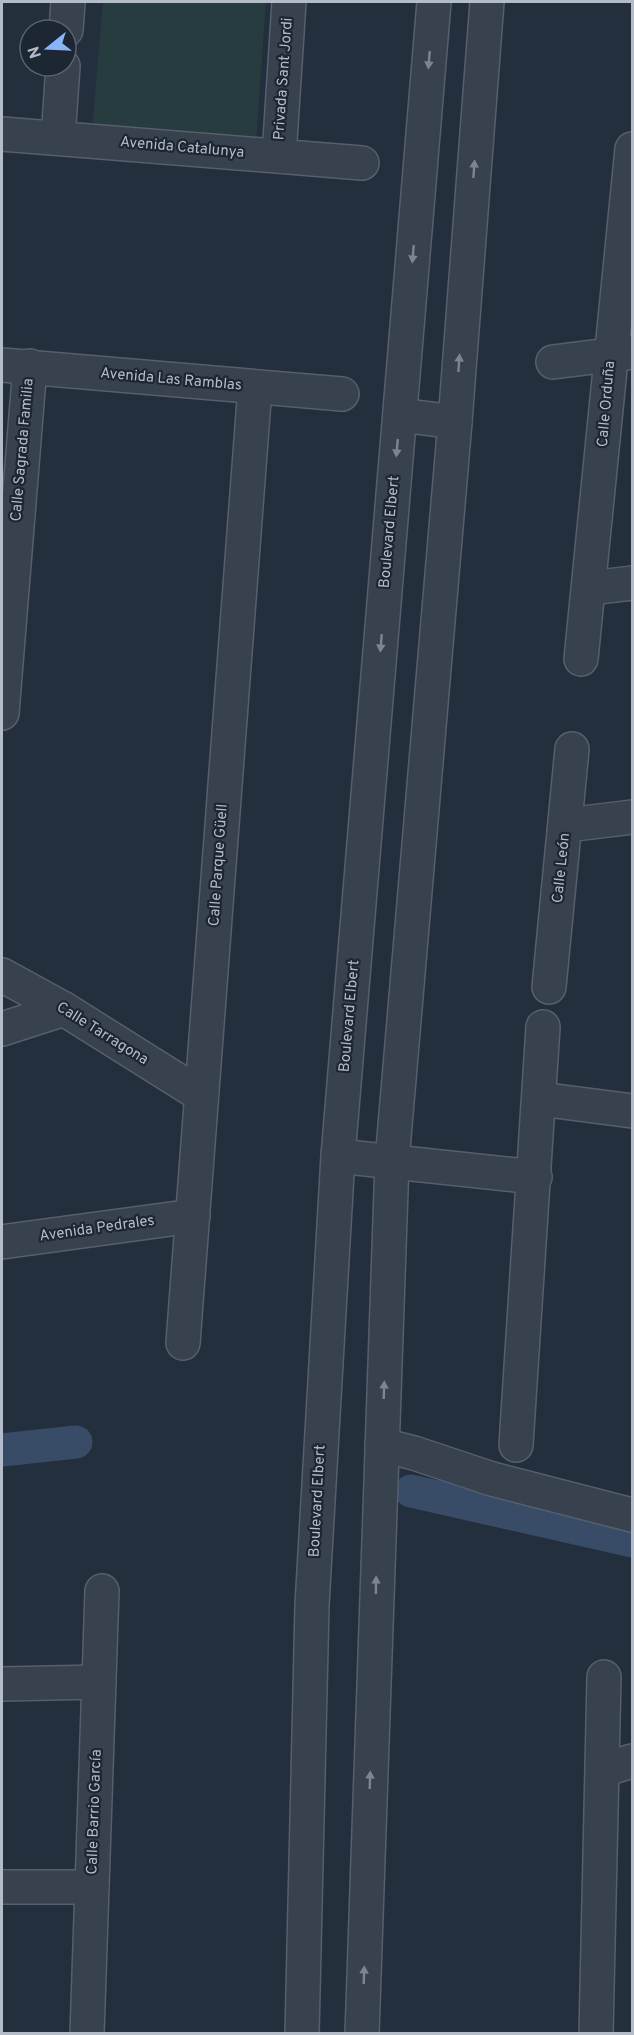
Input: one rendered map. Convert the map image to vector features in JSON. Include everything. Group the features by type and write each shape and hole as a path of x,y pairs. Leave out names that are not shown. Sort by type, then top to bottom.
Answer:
{"street":[{"path":"67,18 68,2"},
{"name":"Privada Sant Jordi","path":"279,156 289,2"},
{"name":"Boulevard Elbert","path":"302,2034 312,1605 338,1156 434,2"},
{"path":"362,2034 392,1161 455,422 487,2"},
{"path":"58,138 62,78"},
{"name":"Avenida Catalunya","path":"2,134 362,163"},
{"name":"Calle Orduña","path":"581,659 622,353 633,149"},
{"path":"554,362 622,353"},
{"name":"Avenida Las Ramblas","path":"16,366 342,394"},
{"name":"Calle Sagrada Familia","path":"2,713 16,366"},
{"name":"Calle Parque Güell","path":"183,1343 255,387"},
{"path":"400,415 455,422"},
{"path":"590,588 633,583"},
{"name":"Calle León","path":"549,987 567,825 572,749"},
{"path":"567,825 633,817"},
{"name":"Calle Tarragona","path":"2,975 64,1009 201,1095"},
{"path":"2,1029 64,1009"},
{"path":"516,1445 543,1027"},
{"path":"540,1099 633,1111"},
{"path":"338,1156 535,1177"},
{"name":"Avenida Pedrales","path":"2,1242 193,1216"},
{"path":"382,1445 414,1453 492,1479 633,1515"},
{"name":"Calle Barrio García","path":"87,2034 102,1591"},
{"path":"596,2034 618,1765 604,1677"},
{"path":"2,1684 99,1682"},
{"path":"2,1887 92,1887"}],"green space":[{"path":"103,2 266,2 256,142 92,130"}],"waterway":[{"path":"2,1450 76,1442"},
{"path":"411,1491 632,1541"}]}
